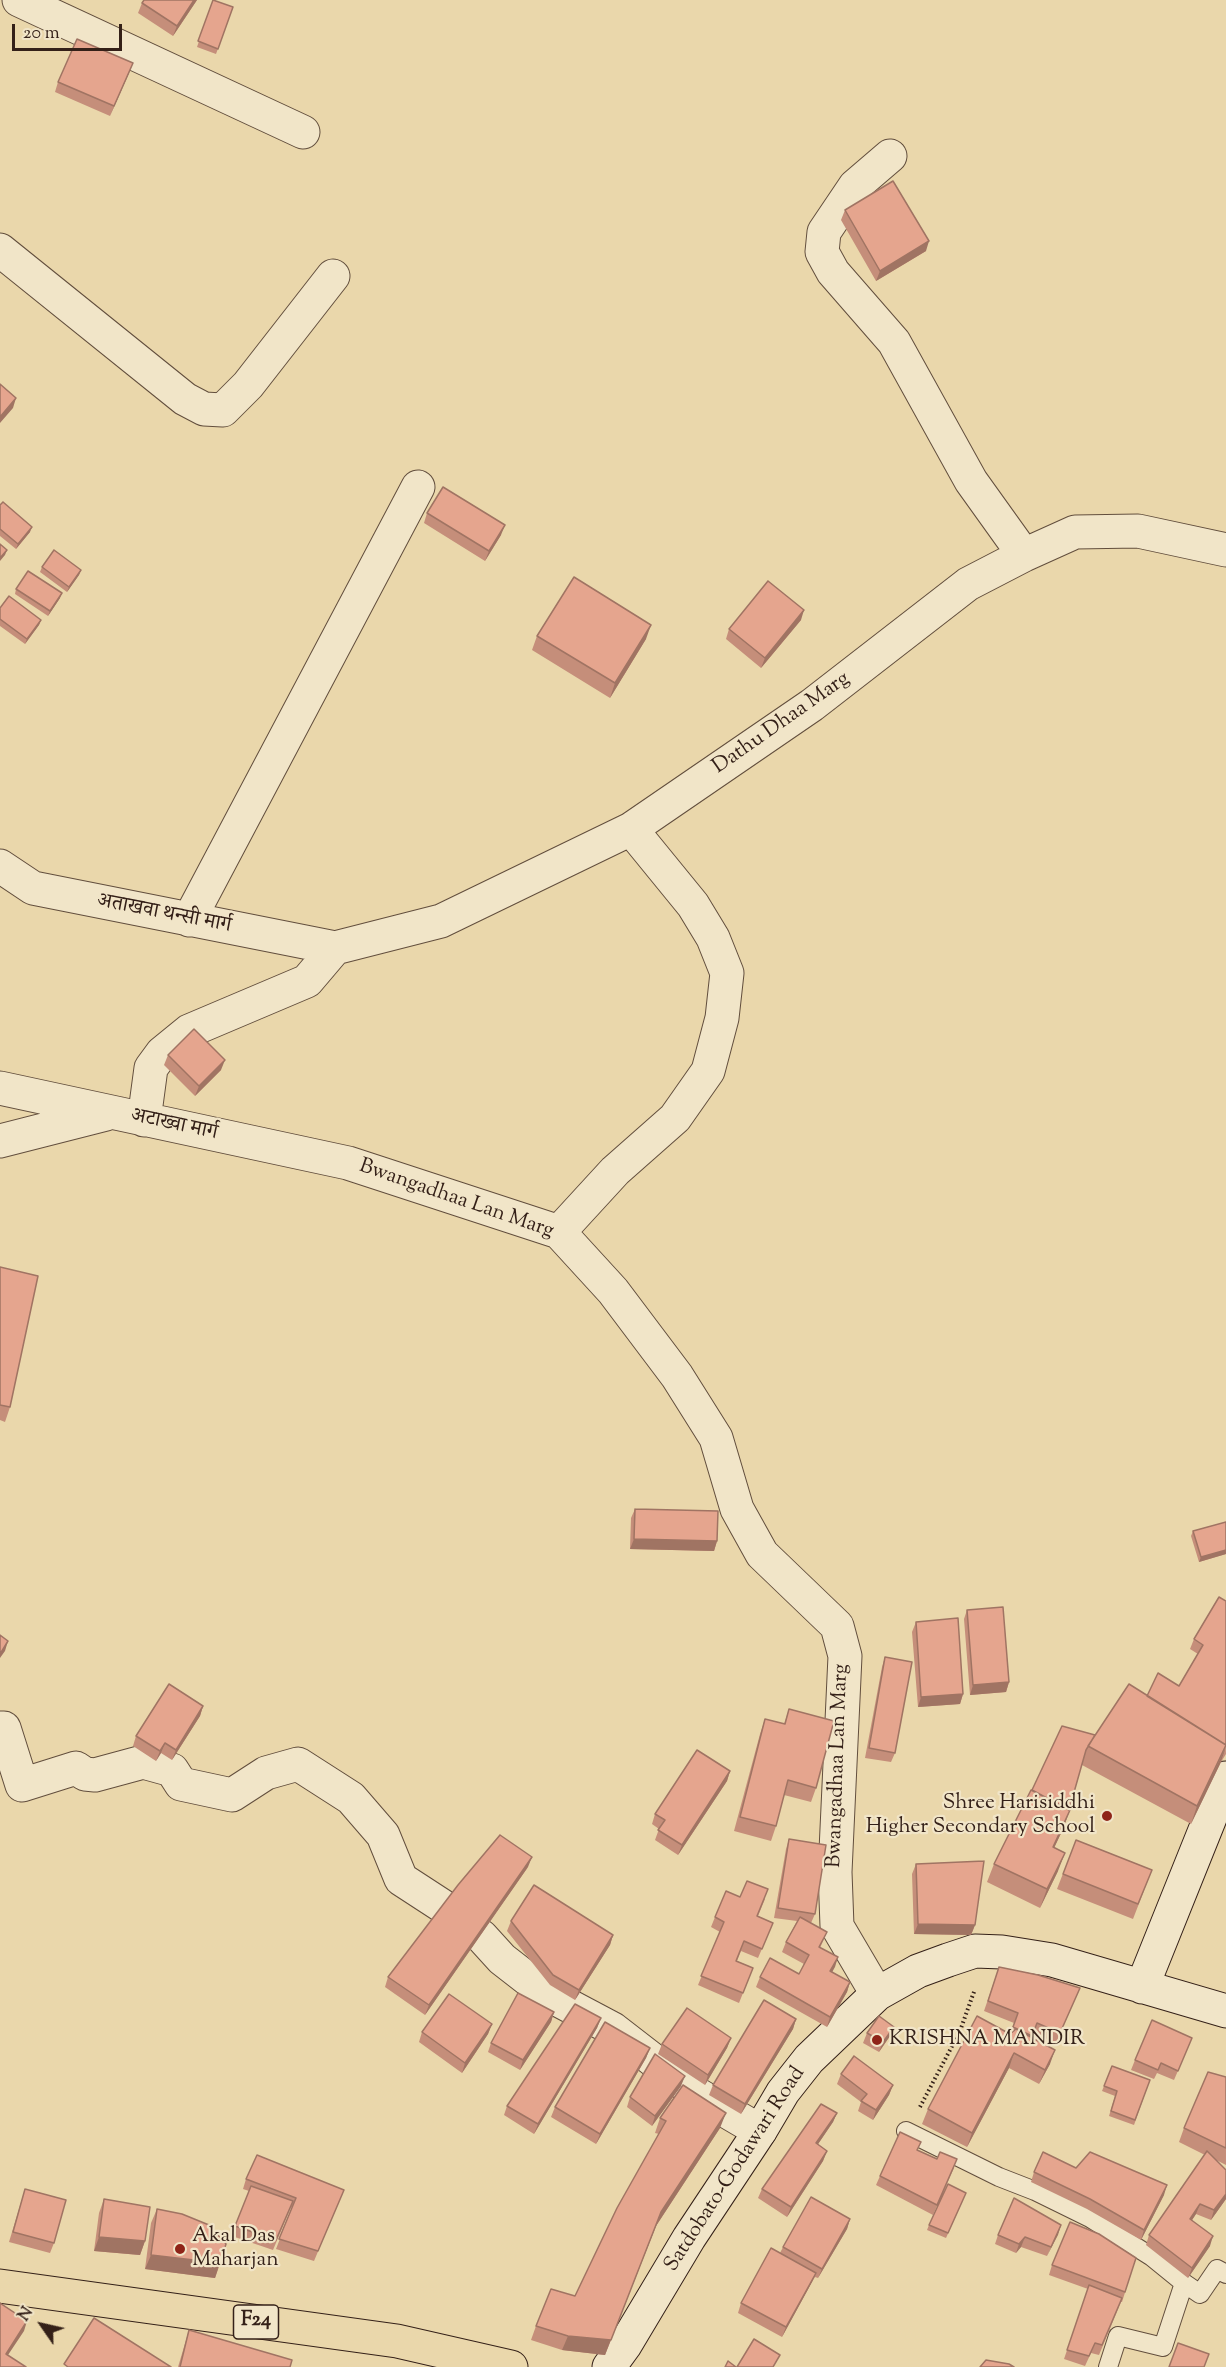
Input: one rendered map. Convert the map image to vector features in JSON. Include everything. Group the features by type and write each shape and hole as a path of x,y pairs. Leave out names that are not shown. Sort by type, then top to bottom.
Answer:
{"main road":[{"name":"F24","path":"0,2286 397,2341 511,2367"}],"street":[{"path":"19,0 303,132"},
{"path":"890,156 855,186 824,232 822,252 833,272 894,342 971,481 1024,555"},
{"path":"0,250 185,399 204,409 223,410 248,385 333,276"},
{"path":"189,920 418,487"},
{"name":"Dathu Dhaa Marg","path":"334,948 441,921 631,829 812,705 968,584 1075,532 1138,531 1226,550"},
{"path":"559,1232 615,1170 675,1118 708,1071 722,1018 727,973 713,939 693,904 631,829"},
{"name":"अताखवा थन्सी मार्ग","path":"0,866 33,888 334,948"},
{"path":"144,1120 151,1068 162,1053 189,1031 307,981 334,948"},
{"name":"अटाख्वा मार्ग","path":"0,1088 348,1163"},
{"path":"0,1141 112,1113"},
{"name":"Bwangadhaa Lan Marg","path":"348,1163 559,1232 613,1292 677,1376 716,1438 737,1509 762,1554 837,1626 845,1656 835,1872 837,1926 877,1994"},
{"path":"0,1728 4,1728 22,1785 76,1768 85,1774 95,1774 143,1762 171,1770 181,1784 232,1795 266,1773 298,1764 351,1798 383,1835 401,1879 444,1907 472,1929 502,1959 547,1994 613,2029 697,2094 760,2132"},
{"path":"1142,1986 1226,1778"},
{"name":"Satdobato-Godawari Road","path":"619,2360 689,2238 760,2132 783,2092 809,2059 877,1994 918,1971 975,1951 1002,1952 1052,1960 1226,2011"}],"lane":[{"path":"906,2131 999,2177 1035,2191 1090,2218 1152,2257 1200,2294 1217,2269 1226,2274"},
{"path":"1108,2367 1118,2336 1163,2347 1184,2283"}],"path":[{"path":"906,2131 960,2031 975,1989 975,1951"}],"building":[{"path":"144,0 194,0 177,26 142,3"},
{"path":"213,0 233,7 218,49 198,41"},
{"path":"77,39 133,63 114,106 58,82"},
{"path":"893,181 929,241 880,271 845,210"},
{"path":"0,384 16,398 0,417"},
{"path":"443,487 505,525 489,551 427,513"},
{"path":"3,502 32,527 18,544 0,529 0,505"},
{"path":"0,544 7,550 0,558"},
{"path":"54,550 81,570 69,587 42,567"},
{"path":"28,571 62,593 50,611 16,589"},
{"path":"574,577 651,625 615,683 537,636"},
{"path":"768,581 804,610 765,658 729,629"},
{"path":"9,596 41,620 27,639 0,619 0,608"},
{"path":"194,1029 225,1060 199,1086 168,1055"},
{"path":"0,1267 38,1276 10,1407 0,1405"},
{"path":"635,1509 718,1511 717,1541 634,1539"},
{"path":"1226,1522 1226,1550 1201,1557 1193,1531"},
{"path":"1219,1597 1226,1601 1226,1745 1147,1696 1158,1673 1179,1686 1203,1645 1194,1639"},
{"path":"1003,1607 1009,1682 973,1685 967,1610"},
{"path":"958,1618 963,1694 921,1697 916,1622"},
{"path":"0,1635 8,1641 0,1654"},
{"path":"885,1657 912,1662 895,1753 869,1748"},
{"path":"169,1684 203,1706 176,1750 165,1743 160,1751 136,1736"},
{"path":"1129,1684 1226,1745 1197,1806 1088,1746"},
{"path":"789,1709 834,1721 816,1788 788,1780 776,1826 740,1817 765,1719 785,1724"},
{"path":"1062,1726 1095,1735 1086,1750 1069,1810 1032,1790"},
{"path":"697,1750 730,1771 682,1845 658,1830 665,1820 655,1814"},
{"path":"1031,1790 1070,1810 1053,1847 1065,1853 1047,1889 994,1864"},
{"path":"500,1835 532,1857 429,2005 388,1977 458,1885"},
{"path":"789,1839 826,1845 815,1914 778,1908"},
{"path":"1076,1840 1152,1870 1138,1904 1063,1874"},
{"path":"984,1861 975,1925 918,1924 916,1864"},
{"path":"747,1881 768,1889 757,1916 773,1923 762,1949 744,1941 736,1961 753,1968 743,1993 701,1976 724,1922 715,1917 726,1891 740,1897"},
{"path":"534,1885 613,1935 579,1990 553,1975 511,1921"},
{"path":"800,1917 827,1932 819,1947 838,1957 830,1971 850,1982 830,2017 760,1977 770,1958 799,1974 809,1955 786,1942"},
{"path":"999,1967 1038,1975 1080,1988 1060,2033 1037,2023 1032,2036 1013,2027 1018,2013 988,2001"},
{"path":"518,1993 554,2012 523,2060 491,2043"},
{"path":"449,1994 492,2024 465,2063 422,2032"},
{"path":"764,2000 796,2019 745,2104 713,2085"},
{"path":"575,2004 601,2018 538,2124 507,2106"},
{"path":"687,2008 731,2038 708,2075 662,2044"},
{"path":"879,2016 894,2027 883,2042 867,2033"},
{"path":"977,2016 1010,2034 1016,2029 1055,2050 1045,2070 1014,2053 972,2133 928,2109"},
{"path":"1152,2020 1192,2038 1178,2071 1161,2063 1158,2070 1135,2060"},
{"path":"605,2022 650,2048 600,2134 555,2107"},
{"path":"655,2054 685,2076 655,2116 630,2097"},
{"path":"854,2056 893,2085 876,2110 861,2101 867,2094 841,2074"},
{"path":"1112,2066 1150,2080 1135,2120 1111,2111 1117,2091 1104,2086"},
{"path":"1208,2072 1226,2077 1226,2148 1184,2128"},
{"path":"683,2085 726,2113 661,2212 611,2340 568,2336 536,2326 551,2289 575,2296 617,2208 666,2121 660,2118"},
{"path":"821,2104 837,2113 816,2143 827,2151 791,2207 762,2189"},
{"path":"900,2132 921,2142 917,2150 937,2159 940,2152 957,2159 937,2205 880,2176"},
{"path":"1207,2151 1226,2170 1226,2194 1214,2210 1200,2204 1190,2219 1213,2236 1192,2268 1149,2235"},
{"path":"1043,2152 1076,2168 1090,2152 1167,2185 1144,2230 1090,2199 1034,2172"},
{"path":"257,2155 344,2190 318,2251 279,2239 296,2198 246,2179"},
{"path":"948,2184 966,2193 948,2233 929,2225"},
{"path":"251,2186 293,2201 276,2240 235,2226"},
{"path":"25,2189 66,2200 54,2243 13,2232"},
{"path":"811,2197 850,2219 822,2269 783,2247"},
{"path":"1014,2198 1061,2225 1051,2247 1025,2237 1019,2244 998,2235"},
{"path":"104,2199 150,2207 145,2241 99,2237"},
{"path":"157,2209 182,2214 209,2225 226,2244 220,2263 151,2255"},
{"path":"1070,2222 1099,2234 1136,2258 1125,2292 1052,2265"},
{"path":"771,2248 816,2273 786,2327 741,2303"},
{"path":"1089,2285 1122,2298 1102,2345 1095,2343 1089,2356 1067,2350"},
{"path":"0,2303 27,2321 6,2354 26,2367 0,2367"},
{"path":"94,2318 171,2367 68,2367 64,2364"},
{"path":"189,2330 292,2360 290,2367 180,2367"},
{"path":"754,2339 780,2355 773,2367 737,2367"},
{"path":"1178,2343 1209,2354 1204,2367 1169,2367"},
{"path":"986,2360 1009,2364 1014,2367 980,2367"},
{"path":"728,2361 736,2367 725,2367"}],"place":[{"name":"Shree Harisiddhi Higher Secondary School","path":"1107,1816"},
{"name":"KRISHNA MANDIR","path":"877,2040"},
{"name":"Akal Das Maharjan","path":"180,2249"}]}
